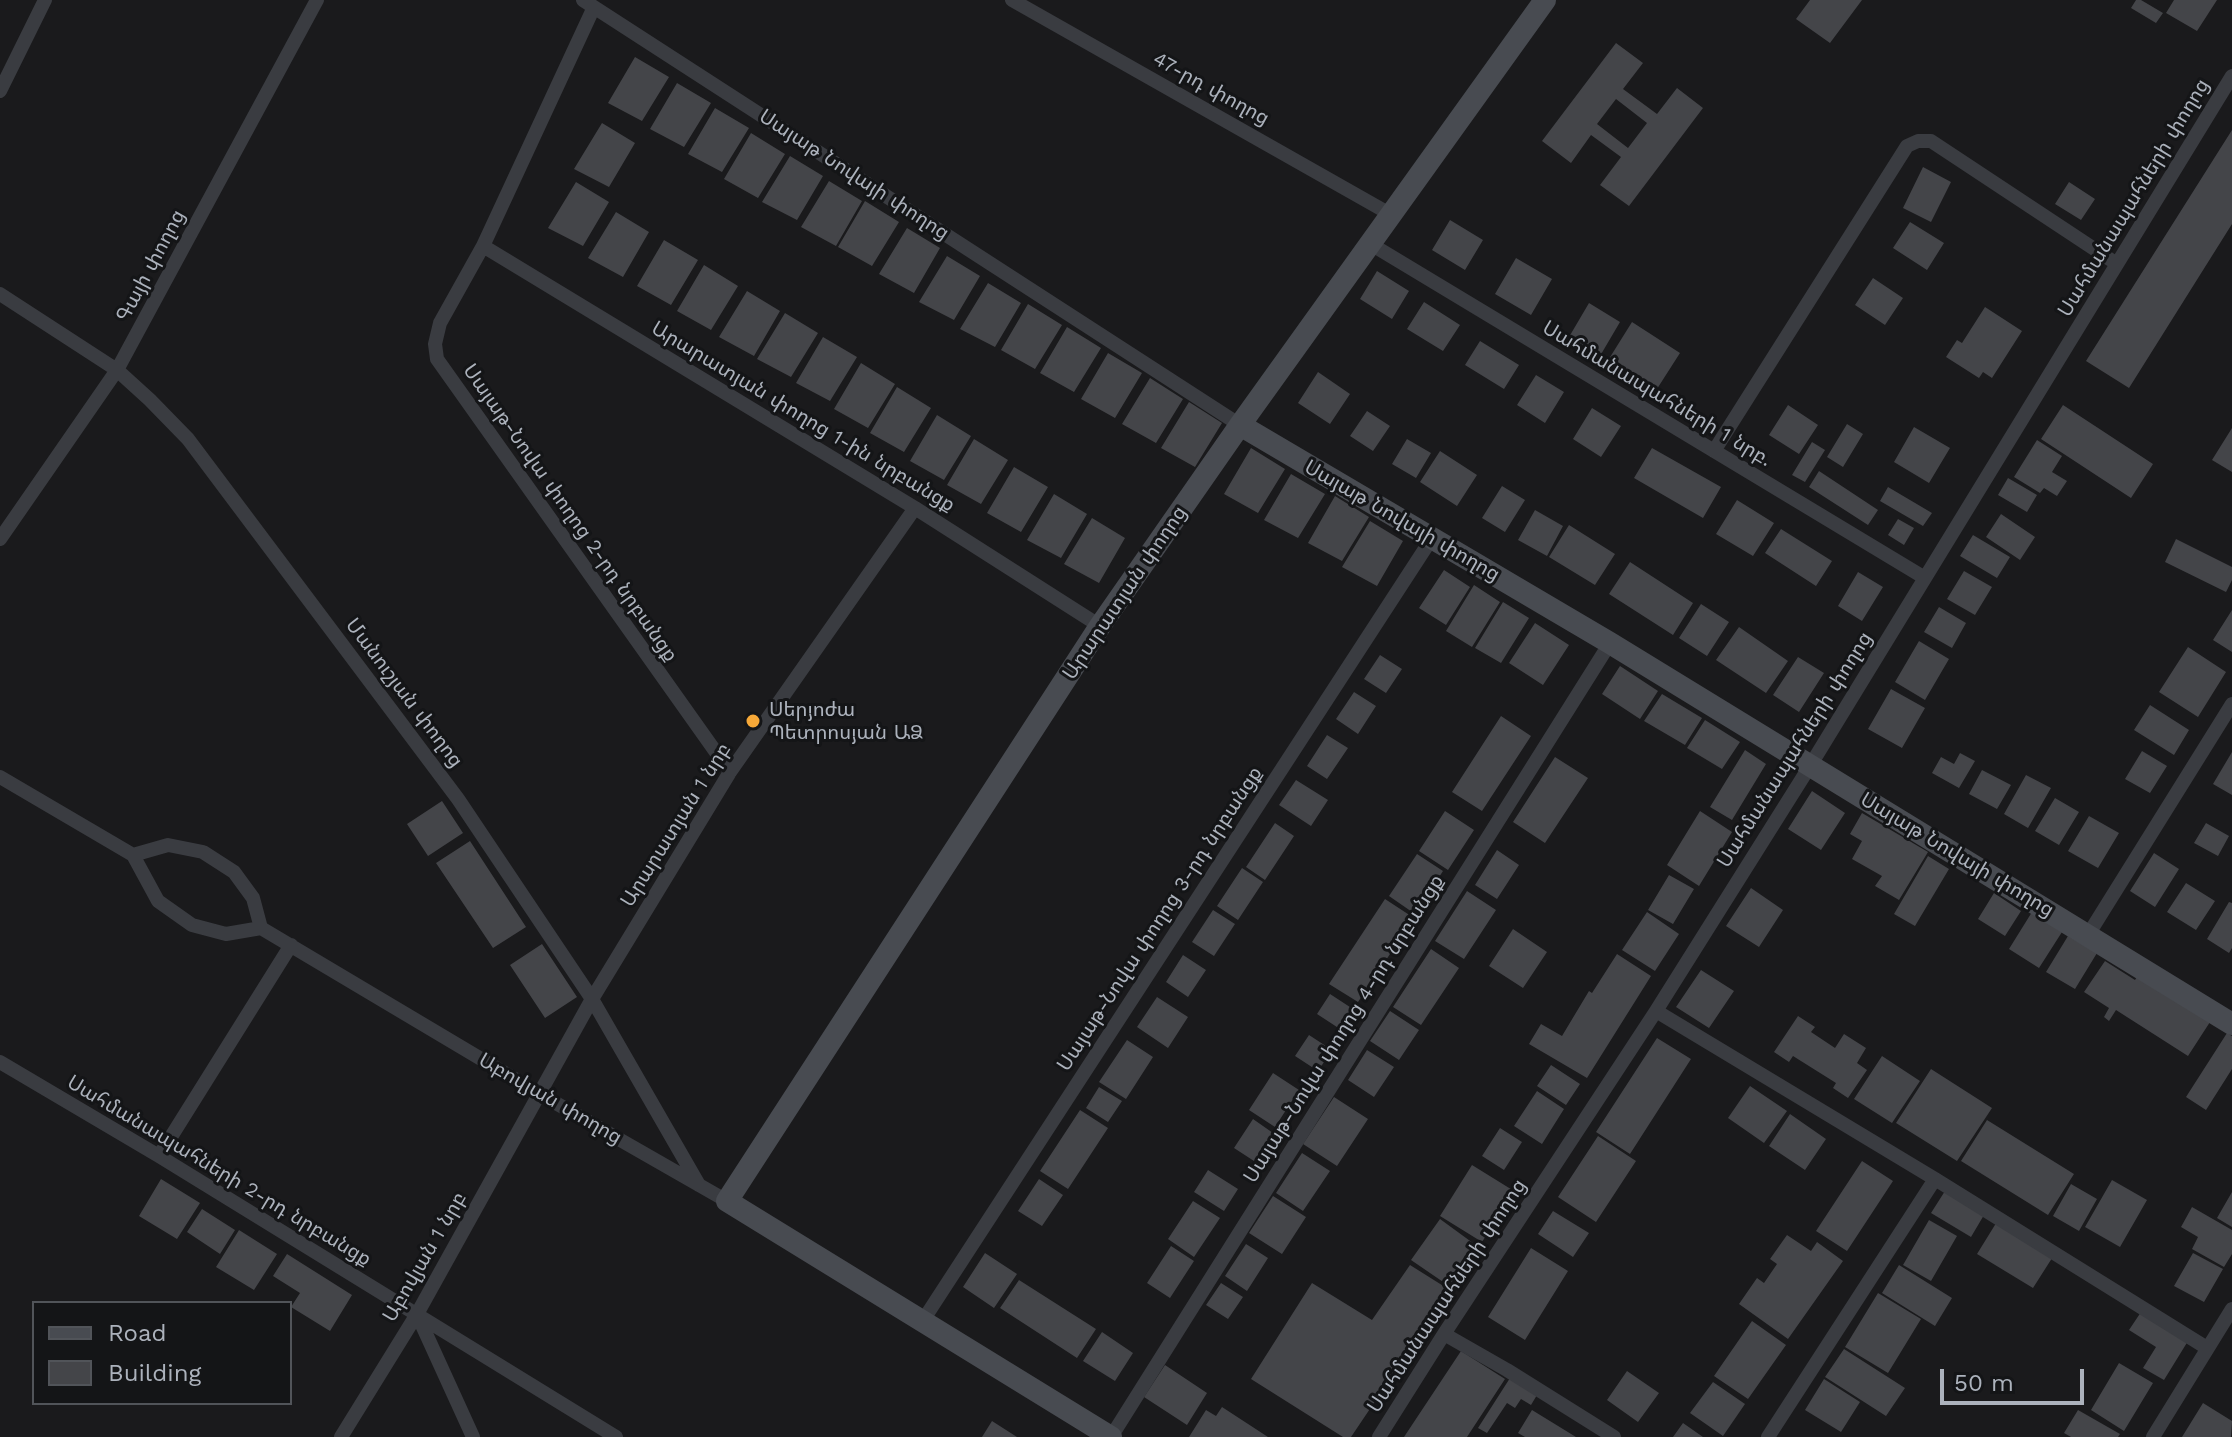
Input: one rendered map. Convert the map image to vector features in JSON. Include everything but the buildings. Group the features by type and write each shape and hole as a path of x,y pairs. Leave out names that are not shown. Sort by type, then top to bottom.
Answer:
{"main road":[{"name":"Արարատյան փողոց","path":"727,1201 1100,626 1542,1"},
{"name":"Սայաթ Նովայի փողոց","path":"1240,425 1610,643 2232,1024"},
{"name":"Աբովյան փողոց","path":"727,1201 1111,1437"}],"street":[{"path":"0,91 45,0"},
{"name":"Գայի փողոց","path":"0,539 117,370 317,0"},
{"name":"47-րդ փողոց","path":"1012,0 1390,214"},
{"name":"Սայաթ-Նովա փողոց 2-րդ նրբանցք","path":"588,3 483,246 440,323 435,344 437,359 730,772"},
{"name":"Սայաթ Նովայի փողոց","path":"588,3 1240,425"},
{"name":"Սահմանապահների փողոց","path":"1379,1437 1656,1011 1810,766 2232,76"},
{"path":"1714,451 1907,146 1918,141 1931,141 2117,264"},
{"name":"Սահմանապահների 1 նրբ.","path":"1369,243 1925,578"},
{"name":"Արարատյան փողոց 1-ին նրբանցք","path":"483,246 915,508 1100,626"},
{"name":"Մանուշյան փողոց","path":"0,294 117,370 188,439 458,799 592,999 699,1185"},
{"name":"Արարատյան 1 նրբ","path":"540,1094 592,999 730,772 915,508"},
{"name":"Սայաթ-Նովա փողոց 3-րդ նրբանցք","path":"922,1322 1432,538"},
{"name":"Սայաթ-Նովա փողոց 4-րդ նրբանցք","path":"1111,1437 1610,643"},
{"path":"2088,935 2232,704"},
{"path":"0,777 133,855 158,901 192,925 226,934 261,928 253,898 234,872 203,852 168,845 133,855"},
{"name":"Աբովյան փողոց","path":"261,928 727,1201"},
{"path":"159,1156 291,945"},
{"path":"1656,1011 2207,1348"},
{"name":"Սահմանապահների 2-րդ նրբանցք","path":"0,1062 616,1437"},
{"name":"Աբովյան 1 նրբ","path":"341,1437 417,1314 540,1094"},
{"path":"1768,1437 1935,1179"},
{"path":"2153,1437 2232,1309"},
{"path":"417,1314 473,1437"},
{"path":"1444,1334 1614,1437"}],"place":[{"name":"Սերյոժա Պետրոսյան ԱՁ","path":"753,721"}]}
